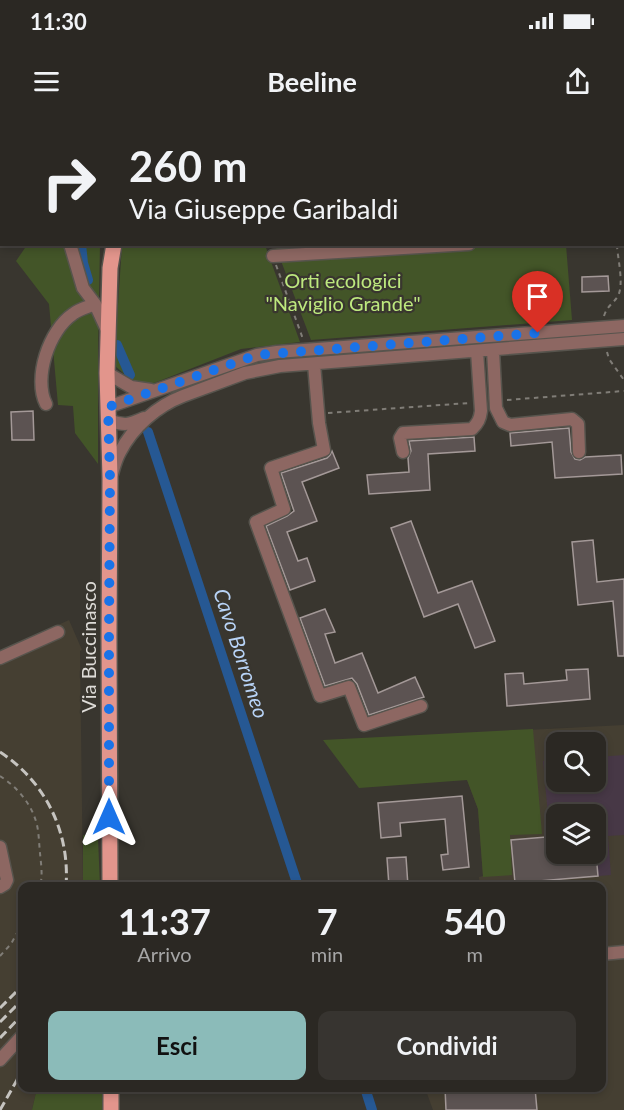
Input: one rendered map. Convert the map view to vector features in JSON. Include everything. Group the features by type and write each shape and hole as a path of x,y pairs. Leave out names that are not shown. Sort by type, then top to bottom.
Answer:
{"main road":[{"name":"Via Buccinasco","path":"110,882 110,478 107,373 110,268 114,246"},
{"path":"111,1092 111,1110"}],"street":[{"path":"71,246 83,288 95,304 108,332"},
{"path":"273,256 436,246"},
{"path":"46,405 41,388 41,377 42,364 47,352 58,331 73,314 95,304"},
{"path":"110,478 128,438 150,416 171,400 245,374 280,366 493,350 604,334 624,326"},
{"path":"150,416 129,425 120,425 108,413 155,390 257,355 308,350 604,334 624,339"},
{"path":"493,350 495,408 503,422 510,425 572,419 578,424 579,452"},
{"path":"402,452 400,438 403,433 472,429 477,424 481,411 477,351"},
{"path":"314,364 319,423 324,450 272,468 284,509 256,522 320,696 349,687 364,725 421,706"},
{"path":"107,373 131,387 155,390"},
{"path":"0,658 58,632"},
{"path":"0,847 7,880 5,885 0,887"},
{"path":"606,954 624,952"},
{"path":"0,1060 18,1040"}],"path":[{"path":"616,246 619,293 605,314 604,334 609,359 624,380"},
{"path":"273,256 308,350"},
{"path":"0,776 20,792 37,825 42,868 40,882"},
{"path":"0,956 11,944 18,931"}],"shaded area":[{"path":"69,620 82,650 80,651 83,882 18,882 18,1092 36,1092 32,1110 0,1110 0,651"},
{"path":"624,725 624,1110 433,1110 426,1092 606,1092 606,882 480,882 479,877 483,876 478,809 450,734"},
{"path":"624,755 624,835 608,836 611,875 515,882 511,840 546,837 546,864 606,864 606,804 547,804 543,761 546,761 546,792 606,792 606,756"}],"green space":[{"path":"26,246 100,246 98,464 75,433 73,406 58,405 49,304 16,261"},
{"path":"122,246 265,246 300,342 241,349 149,385 130,379 114,365"},
{"name":"Orti ecologici \"Naviglio Grande\"","path":"275,246 566,246 572,320 311,340"},
{"path":"533,729 542,834 510,835 512,875 483,877 478,809 467,780 359,788 323,740"},
{"path":"83,835 95,836 98,838 100,882 83,882"},
{"path":"36,1092 102,1092 102,1110 32,1110"}],"building":[{"path":"608,276 609,291 582,292 582,277"},
{"path":"33,411 34,440 12,440 11,412"},
{"path":"569,428 571,452 575,459 621,455 622,474 555,478 552,442 511,446 510,433"},
{"path":"474,437 475,451 428,454 430,490 369,494 367,475 409,472 408,458 411,451 409,441"},
{"path":"332,451 339,468 302,482 317,521 287,532 298,561 307,558 315,581 290,590 266,526 294,511 281,473 327,458"},
{"path":"411,521 438,593 472,581 495,641 475,648 458,604 424,617 391,528"},
{"path":"593,540 597,582 624,579 624,656 618,656 613,601 578,605 572,542"},
{"path":"325,609 335,632 325,634 335,663 362,653 378,693 415,677 424,697 369,715 357,684 352,678 325,686 300,618"},
{"path":"588,669 590,699 507,706 505,674 523,673 524,684 567,680 566,670"},
{"path":"462,796 469,867 443,870 441,855 448,854 445,819 400,823 401,836 381,838 378,803"},
{"path":"546,837 546,864 597,864 598,876 515,882 511,840"},
{"path":"406,857 408,882 389,882 387,858"},
{"path":"445,1092 535,1092 537,1110 446,1110"}],"waterway":[{"name":"Cavo Borromeo","path":"81,246 88,280"},
{"name":"Cavo Borromeo","path":"117,345 130,375"},
{"name":"Cavo Borromeo","path":"148,432 297,882"},
{"name":"Cavo Borromeo","path":"366,1092 372,1110"}],"railway":[{"path":"0,752 30,778 52,810 64,847 66,882"},
{"path":"0,1008 18,990"},
{"path":"0,1022 18,1004"},
{"path":"0,1038 18,1019"},
{"path":"0,1110 18,1077"}],"route":[{"path":"109,817 110,478 108,407 257,355 538,333"}]}
